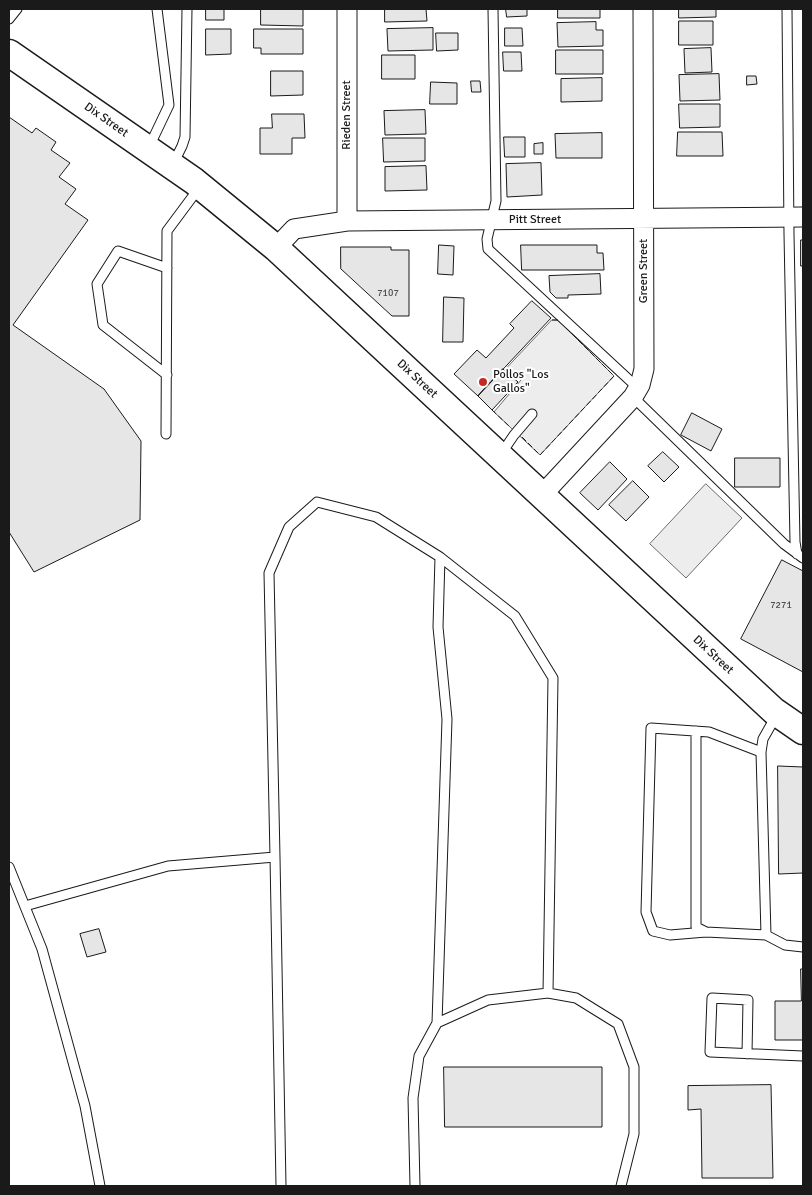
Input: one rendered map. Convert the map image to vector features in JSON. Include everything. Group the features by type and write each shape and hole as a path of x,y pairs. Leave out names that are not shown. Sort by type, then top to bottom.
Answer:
{"street":[{"name":"Rieden Street","path":"347,9 348,221"},
{"name":"Green Street","path":"636,393 644,369 643,9"},
{"name":"Dix Street","path":"9,53 200,186 276,248 777,713 803,731"},
{"name":"Pitt Street","path":"276,248 294,229 348,221 796,217"},
{"path":"542,495 636,393"}],"lane":[{"path":"9,19 17,9"},
{"path":"148,149 169,105 157,9"},
{"path":"172,166 185,136 187,9"},
{"path":"493,9 496,201 487,239 488,249 636,393 784,544 800,556"},
{"path":"788,9 796,217 795,532 800,556"},
{"path":"166,434 167,231 200,186"},
{"path":"166,375 103,325 97,284 118,251 167,268"},
{"path":"500,456 514,435 532,414"},
{"path":"281,1186 269,573 289,527 318,502 376,517 440,557 515,616 552,678 548,993"},
{"path":"416,1186 413,1098 419,1056 437,1023 447,719 438,627 440,557"},
{"path":"766,935 761,752 763,739 777,713"},
{"path":"761,752 709,732 651,728 646,912 653,931 670,935 706,932 766,935 785,945 803,946"},
{"path":"696,730 696,927 706,932"},
{"path":"25,906 168,866 275,857"},
{"path":"9,867 42,949 82,1097 100,1186"},
{"path":"437,1023 488,1000 548,993 576,998 618,1024 634,1067 634,1134 621,1186"},
{"path":"747,1054 748,1000 712,998 710,1052 747,1054 803,1056"}],"shaded area":[{"path":"552,320 558,320 614,376 540,455 494,412 521,380 508,367"},
{"path":"706,484 742,518 686,578 650,544"}],"building":[{"path":"206,9 224,9 224,20 206,20"},
{"path":"261,9 303,9 303,26 261,25"},
{"path":"385,9 426,9 427,21 385,22"},
{"path":"506,9 527,9 527,16 507,17"},
{"path":"558,9 600,9 600,18 558,18"},
{"path":"679,9 716,9 716,17 679,18"},
{"path":"679,21 713,21 713,45 679,45"},
{"path":"596,22 596,30 603,30 603,46 558,47 557,23"},
{"path":"433,28 433,50 388,51 387,29"},
{"path":"505,28 522,28 523,46 505,46"},
{"path":"206,29 231,29 231,54 206,55"},
{"path":"254,29 303,29 303,54 261,54 261,48 254,48"},
{"path":"436,33 458,33 458,50 437,51"},
{"path":"711,48 712,72 685,73 684,49"},
{"path":"556,50 603,50 603,74 556,74"},
{"path":"503,52 521,52 522,71 504,71"},
{"path":"382,55 415,55 415,79 382,79"},
{"path":"271,71 303,71 303,95 271,96"},
{"path":"719,74 720,100 680,101 679,75"},
{"path":"747,76 756,76 757,84 747,85"},
{"path":"602,78 602,101 561,102 561,79"},
{"path":"471,81 480,81 481,92 472,92"},
{"path":"431,82 457,83 457,104 430,104"},
{"path":"679,104 720,104 720,127 680,128"},
{"path":"425,110 426,134 385,135 384,111"},
{"path":"272,114 304,114 305,138 292,138 292,154 260,154 260,128 272,128"},
{"path":"9,117 32,133 36,128 56,142 51,150 70,163 59,177 76,189 65,204 88,220 13,325 104,389 141,441 140,520 34,572 9,532"},
{"path":"678,132 722,132 723,156 677,156"},
{"path":"602,133 602,158 556,158 555,134"},
{"path":"504,137 525,137 525,157 505,157"},
{"path":"383,138 425,138 425,161 384,162"},
{"path":"543,143 543,154 534,154 534,144"},
{"path":"541,163 542,195 507,197 506,164"},
{"path":"426,166 427,190 385,191 385,167"},
{"path":"801,240 803,240 803,266 801,266"},
{"path":"439,245 454,246 453,275 438,274"},
{"path":"521,245 597,245 597,253 603,253 604,270 522,270"},
{"path":"341,247 391,247 391,250 409,250 409,316 392,316 341,269"},
{"path":"600,274 601,294 568,295 568,298 556,298 550,292 549,276"},
{"path":"444,297 464,298 463,342 443,342"},
{"path":"532,301 551,318 478,396 454,374 477,350 486,358 514,328 510,324"},
{"path":"503,369 518,382 492,410 478,396"},
{"path":"692,413 722,429 711,451 681,435"},
{"path":"663,452 679,467 664,482 648,466"},
{"path":"735,458 780,458 780,487 735,487"},
{"path":"610,462 627,479 598,510 580,493"},
{"path":"633,481 649,497 626,521 609,505"},
{"path":"782,560 803,571 803,672 741,639"},
{"path":"778,766 803,767 803,873 779,874"},
{"path":"99,929 106,952 87,957 80,934"},
{"path":"801,969 803,969 803,1040 775,1040 775,1001 801,1001"},
{"path":"444,1067 602,1067 602,1127 445,1127"},
{"path":"771,1085 773,1178 702,1178 701,1109 688,1110 688,1086"}],"fence":[{"path":"552,320 560,322"},
{"path":"522,437 540,455 614,376 565,327"},
{"path":"492,410 510,427"}],"place":[{"name":"Pollos \"Los Gallos\"","path":"483,382"}]}
